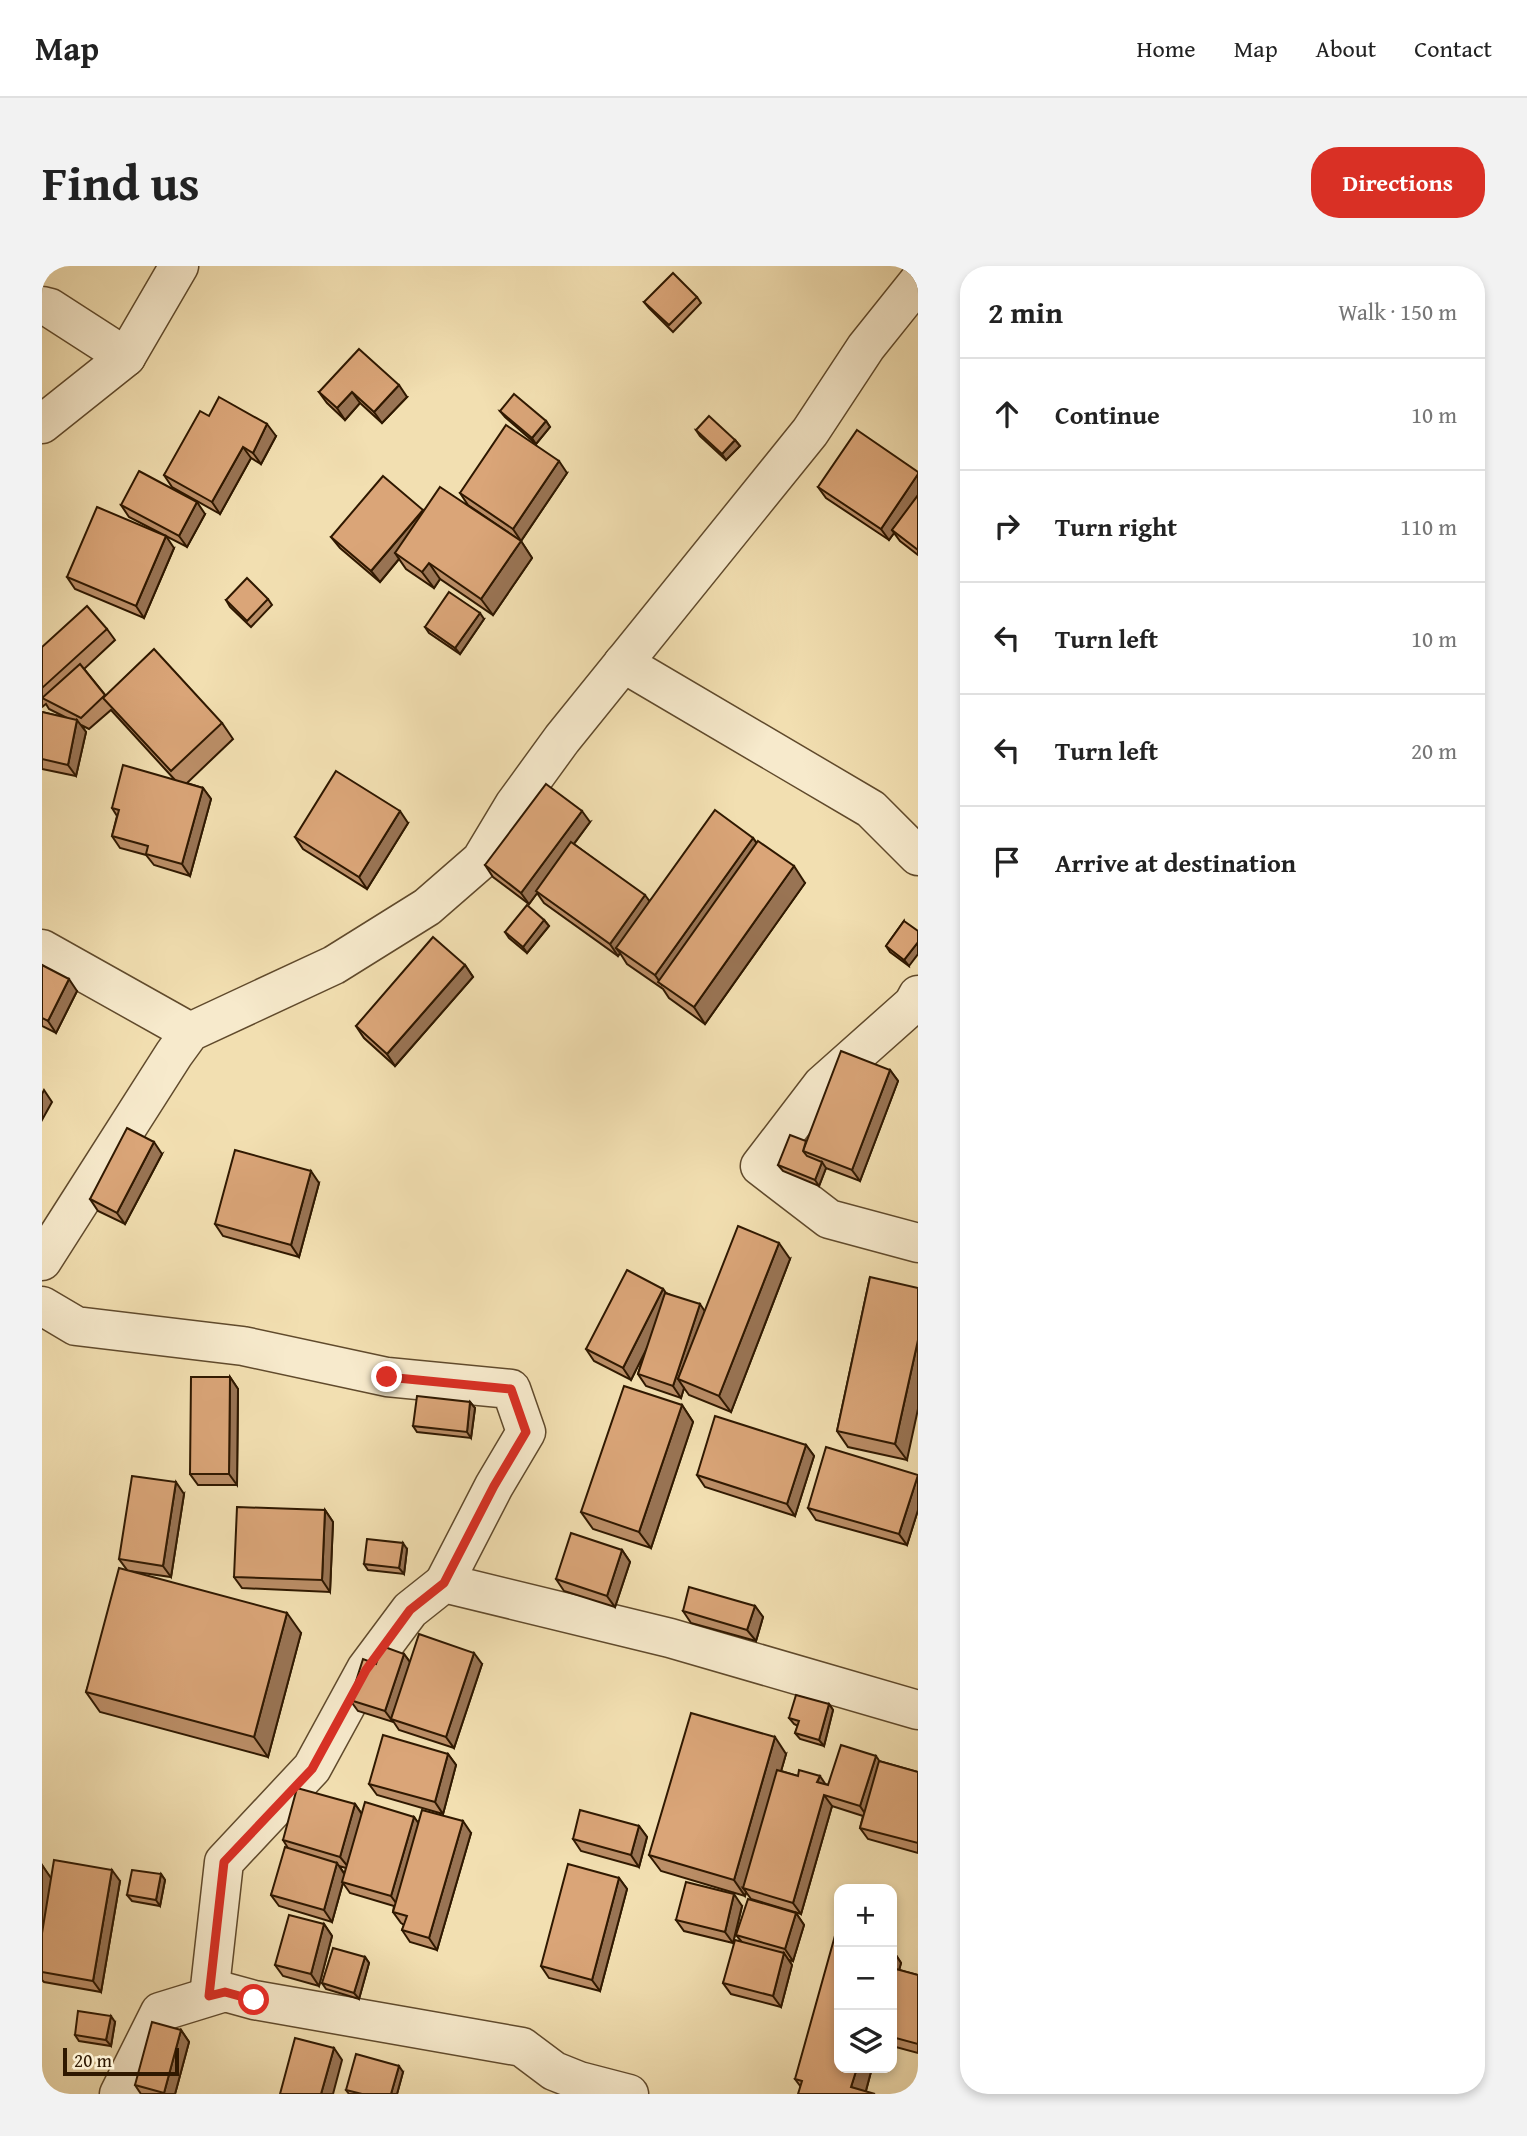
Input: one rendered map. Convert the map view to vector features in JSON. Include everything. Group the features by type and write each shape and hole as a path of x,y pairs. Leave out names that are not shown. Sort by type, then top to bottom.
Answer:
{"street":[{"path":"42,424 126,357 179,266"},
{"path":"42,1261 190,1032 334,965 427,907 481,860 514,804 623,663 810,432 870,341 918,282"},
{"path":"42,306 50,308 126,357"},
{"path":"623,663 870,809 918,856"},
{"path":"42,949 190,1032"},
{"path":"918,995 913,1004 822,1085 760,1166 829,1219 918,1244"},
{"path":"42,1306 76,1326 243,1346 387,1377 511,1389 526,1432 494,1486 444,1583 410,1610 366,1670 312,1769 224,1862 209,1996"},
{"path":"444,1583 670,1638 918,1710"},
{"path":"119,2094 160,2012 225,1992 254,2000 522,2048 554,2071 579,2081 629,2094"}],"building":[{"path":"673,273 697,297 669,325 644,302"},
{"path":"359,349 399,385 374,412 352,392 337,408 319,392"},
{"path":"514,394 546,421 532,438 500,411"},
{"path":"219,397 267,424 253,453 243,447 212,502 164,475 200,411 209,416"},
{"path":"709,416 735,440 722,454 696,430"},
{"path":"506,425 559,461 513,529 460,493"},
{"path":"857,430 918,472 881,529 818,487"},
{"path":"139,471 197,502 179,536 121,505"},
{"path":"383,476 423,510 371,571 331,537"},
{"path":"440,487 521,541 481,599 429,563 422,572 395,553"},
{"path":"918,495 918,550 892,530"},
{"path":"97,507 166,536 136,606 67,577"},
{"path":"247,578 268,599 247,621 226,600"},
{"path":"449,592 480,613 455,648 425,627"},
{"path":"87,606 107,629 42,688 42,647"},
{"path":"154,649 222,723 171,771 103,698"},
{"path":"80,664 105,695 81,718 42,698"},
{"path":"42,712 77,720 68,765 42,759"},
{"path":"123,765 203,788 182,864 146,854 148,846 112,836 119,810 112,808"},
{"path":"336,771 400,811 359,877 295,837"},
{"path":"546,784 582,811 521,893 485,865"},
{"path":"715,810 753,838 655,975 616,948"},
{"path":"758,841 794,866 694,1007 658,982"},
{"path":"571,842 645,895 610,944 536,891"},
{"path":"527,905 544,920 523,947 505,932"},
{"path":"904,921 918,931 918,942 904,960 886,946"},
{"path":"433,937 465,965 387,1054 356,1026"},
{"path":"42,965 69,979 48,1021 42,1018"},
{"path":"841,1051 890,1070 852,1170 803,1151"},
{"path":"127,1128 154,1142 117,1213 90,1199"},
{"path":"790,1135 806,1141 803,1151 807,1156 822,1162 815,1180 778,1165"},
{"path":"235,1150 311,1171 291,1245 215,1224"},
{"path":"738,1226 779,1243 719,1396 678,1379"},
{"path":"627,1270 663,1289 623,1368 586,1349"},
{"path":"870,1277 918,1288 918,1340 895,1444 837,1431"},
{"path":"665,1293 700,1304 673,1386 638,1374"},
{"path":"191,1377 230,1377 229,1474 190,1474"},
{"path":"624,1386 682,1405 639,1532 581,1512"},
{"path":"417,1396 470,1402 467,1432 413,1426"},
{"path":"715,1416 806,1445 787,1504 697,1475"},
{"path":"826,1447 918,1475 899,1534 808,1508"},
{"path":"132,1476 176,1482 163,1566 119,1559"},
{"path":"237,1507 325,1510 322,1580 234,1577"},
{"path":"571,1533 622,1550 607,1596 556,1579"},
{"path":"367,1539 403,1543 399,1568 364,1564"},
{"path":"119,1568 287,1613 254,1737 86,1692"},
{"path":"689,1587 755,1606 747,1630 683,1611"},
{"path":"419,1634 474,1653 446,1737 391,1719"},
{"path":"382,1646 404,1654 385,1711 350,1700 363,1659 376,1664"},
{"path":"796,1695 829,1704 819,1740 795,1733 799,1721 789,1718"},
{"path":"691,1713 775,1737 734,1880 649,1855"},
{"path":"383,1735 448,1754 435,1802 369,1784"},
{"path":"841,1745 876,1756 860,1806 824,1795 793,1903 743,1888 777,1770 798,1776 799,1770 820,1776 817,1782 828,1785"},
{"path":"879,1761 918,1772 918,1843 860,1828"},
{"path":"297,1788 355,1804 340,1857 283,1840"},
{"path":"365,1802 414,1817 391,1896 342,1882"},
{"path":"422,1810 463,1821 429,1938 402,1930 407,1916 393,1912"},
{"path":"580,1810 639,1826 631,1855 573,1839"},
{"path":"285,1847 337,1863 324,1910 271,1895"},
{"path":"54,1860 112,1870 93,1981 42,1972 42,1933"},
{"path":"568,1864 619,1878 592,1980 541,1966"},
{"path":"132,1870 161,1874 156,1900 127,1895"},
{"path":"686,1882 734,1894 725,1932 676,1920"},
{"path":"748,1899 796,1913 785,1949 736,1935"},
{"path":"289,1915 324,1924 311,1974 275,1965"},
{"path":"834,1939 834,2073 855,2073 851,2087 875,2094 798,2094 802,2081 795,2079"},
{"path":"735,1940 784,1953 773,1996 723,1983"},
{"path":"333,1948 365,1957 354,1993 322,1983"},
{"path":"897,1969 918,1975 918,2044 897,2038"},
{"path":"78,2011 111,2016 106,2040 75,2035"},
{"path":"152,2022 181,2030 164,2093 135,2085"},
{"path":"295,2038 334,2048 321,2094 280,2094"},
{"path":"356,2054 399,2066 391,2094 362,2094 346,2090"}],"route":[{"path":"254,2000 225,1992 209,1996 224,1862 312,1769 366,1670 410,1610 444,1583 494,1486 526,1432 511,1389 387,1377"}]}
